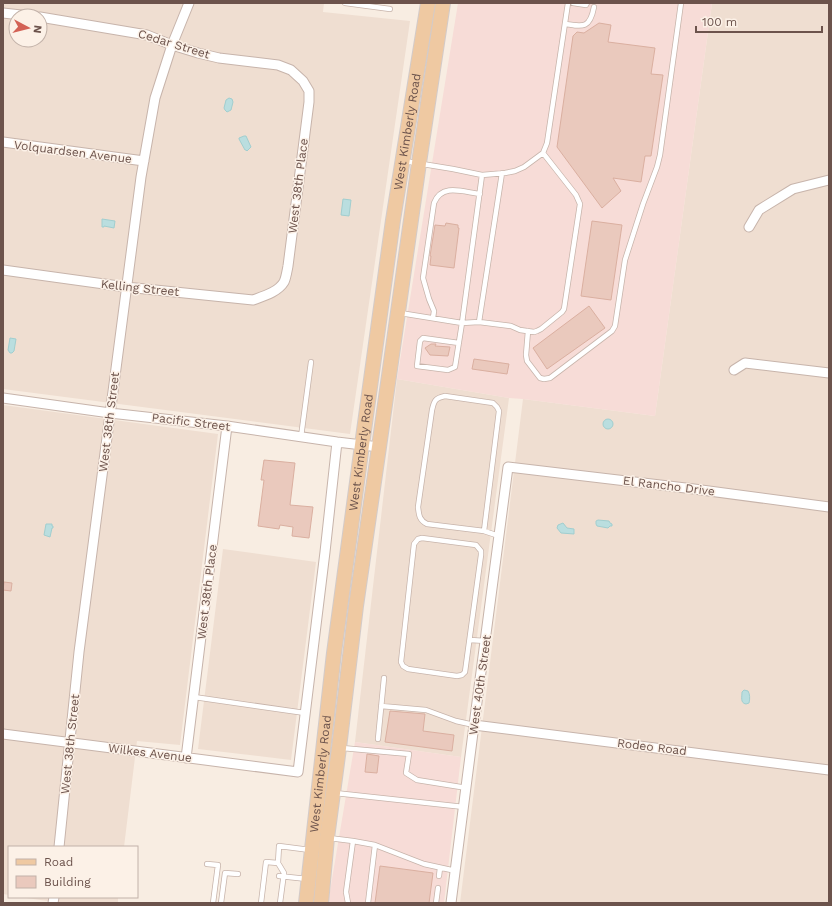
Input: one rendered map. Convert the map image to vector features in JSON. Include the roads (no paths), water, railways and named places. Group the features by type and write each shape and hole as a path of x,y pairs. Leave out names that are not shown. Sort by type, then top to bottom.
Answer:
{"main road":[{"name":"West Kimberly Road","path":"306,903 333,661 362,445 393,220 428,3"},
{"name":"West Kimberly Road","path":"321,903 327,838 356,606 443,3"}],"street":[{"name":"West 38th Street","path":"59,846 80,652 126,287 144,161 155,98 172,45 189,3"},
{"name":"Cedar Street","path":"48,18 147,34 172,45 219,58 278,65 291,70 303,81"},
{"name":"West 38th Place","path":"276,290 284,282 288,266 309,102 309,91 303,81"},
{"name":"Volquardsen Avenue","path":"3,142 144,161"},
{"path":"749,227 759,210 793,189 829,180"},
{"name":"Kelling Street","path":"3,270 126,287 253,300 276,290"},
{"path":"734,370 745,363 829,373"},
{"name":"Pacific Street","path":"3,398 380,447"},
{"name":"West 38th Place","path":"186,758 227,426"},
{"name":"West Kimberly Road","path":"298,772 325,554 337,442"},
{"name":"El Rancho Drive","path":"508,467 687,488 829,507"},
{"name":"West 40th Street","path":"452,903 508,467"},
{"name":"Rodeo Road","path":"474,724 829,770"},
{"name":"Wilkes Avenue","path":"3,734 298,772"}],"lane":[{"path":"346,3 390,9"},
{"path":"402,161 453,168 482,175 515,171 524,167 543,153 547,144 568,3"},
{"path":"573,3 586,5 587,3"},
{"path":"528,331 527,361 540,378 544,379 550,378 612,332 616,326 625,260 660,156 681,3"},
{"path":"565,24 579,26 586,24 592,17 594,7"},
{"path":"398,312 462,323 479,322 511,326 520,330 537,331 542,329 562,312 564,309 580,204 579,200 543,153"},
{"path":"479,322 502,173"},
{"path":"459,343 423,338 420,341 417,366 448,370 455,367 459,343 462,323 482,175"},
{"path":"433,318 434,311 423,278 434,203 440,193 446,190 480,194"},
{"path":"301,437 311,362"},
{"path":"484,531 499,411 498,407 493,403 444,396 439,397 433,402 418,507 419,518 427,524 484,531 500,536"},
{"path":"422,538 476,545 481,551 470,640 465,672 457,676 408,669 403,666 401,662 414,544 418,539 422,538"},
{"path":"470,640 486,641"},
{"path":"378,739 384,678"},
{"path":"194,697 305,713"},
{"path":"381,706 426,710 474,724"},
{"path":"339,748 409,754 406,773 417,780 467,788"},
{"path":"333,793 464,807"},
{"path":"327,838 375,845 424,864 456,871"},
{"path":"348,903 346,892 353,841"},
{"path":"368,903 375,845"},
{"path":"280,903 280,886 284,873 278,863 279,846 312,850"},
{"path":"261,903 266,862 278,863"},
{"path":"206,864 218,865 213,903"},
{"path":"439,876 440,868"},
{"path":"221,903 225,873 238,874"},
{"path":"264,874 270,875"},
{"path":"282,876 308,880"},
{"path":"263,884 269,885"},
{"path":"436,903 438,888"}],"water":[{"path":"229,98 232,99 233,102 231,110 227,112 224,108 226,100"},
{"path":"246,136 251,147 247,151 239,139"},
{"path":"343,199 351,200 349,216 341,215"},
{"path":"102,219 115,221 114,228 102,227"},
{"path":"10,338 16,339 14,351 12,353 8,350"},
{"path":"606,419 610,419 612,420 612,428 606,429 603,426 603,422"},
{"path":"596,521 609,521 612,526 608,528 597,526"},
{"path":"563,523 567,528 574,529 574,534 561,533 557,528 558,525"},
{"path":"46,524 52,524 53,526 50,537 44,535"},
{"path":"744,690 748,691 750,698 749,703 746,704 742,700 742,692"}]}
